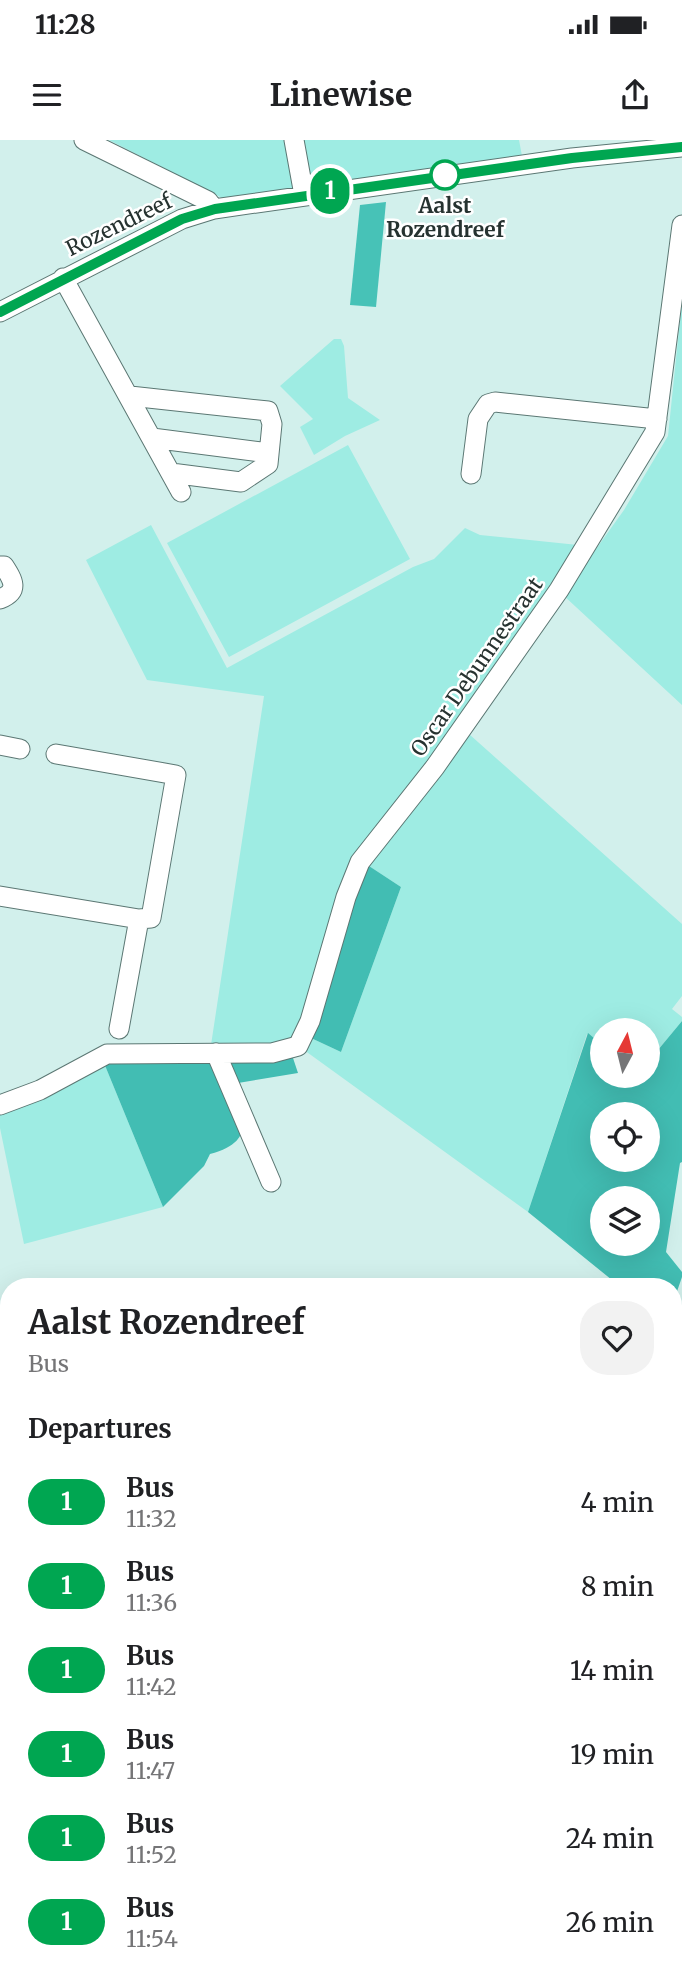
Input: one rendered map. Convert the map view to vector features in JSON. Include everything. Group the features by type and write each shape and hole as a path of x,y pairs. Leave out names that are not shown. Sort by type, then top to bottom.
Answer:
{"street":[{"path":"84,140 208,201 215,209"},
{"path":"294,140 304,195"},
{"name":"Rozendreef","path":"0,312 182,219 215,209 572,158 682,147"},
{"name":"Oscar Debunnestraat","path":"0,1105 40,1090 107,1054 272,1053 298,1046 310,1021 346,897 360,862 435,767 559,590 655,432 682,225"},
{"path":"63,278 181,492"},
{"path":"130,396 268,411 272,424 268,464 241,482 171,473"},
{"path":"471,474 478,419 488,404 495,402 657,419"},
{"path":"152,438 269,453"},
{"path":"0,599 9,594 13,586 13,581 1,563"},
{"path":"0,745 20,748"},
{"path":"0,896 139,919 151,918 176,775 57,754"},
{"path":"119,1029 139,919"},
{"path":"216,1053 271,1182"}],"shaded area":[{"path":"109,140 519,140 522,156 226,200"},
{"path":"386,202 376,307 350,305 360,205"},
{"path":"682,301 682,705 563,595 624,510 668,436"},
{"path":"334,339 341,339 344,346 348,398 380,420 345,436 314,455 300,427 313,419 280,386"},
{"path":"348,445 410,559 229,657 167,543"},
{"path":"151,525 227,668 413,567 434,559 465,528 480,535 578,545 580,550 355,862 300,1034 281,1047 211,1045 264,696 147,680 86,560"},
{"path":"469,734 682,924 682,996 672,1009 682,1017 682,1021 660,1048 660,1018 590,1018 590,1036 587,1034 528,1212 304,1050 311,1038 341,1052 401,887 369,866"},
{"path":"369,866 401,887 341,1052 311,1038 357,885"},
{"path":"682,1021 682,1162 666,1252 682,1272 682,1278 610,1278 528,1212 588,1033 590,1088 660,1088 660,1048"},
{"path":"292,1055 298,1073 238,1083 243,1119 240,1136 224,1149 210,1154 204,1166 163,1207 104,1063"},
{"path":"104,1063 163,1207 24,1244 0,1128 0,1115"}],"bus line":[{"name":"1","path":"0,312 182,219 215,209 572,158 682,147"}],"place":[{"name":"Aalst Rozendreef","path":"445,175"}]}
